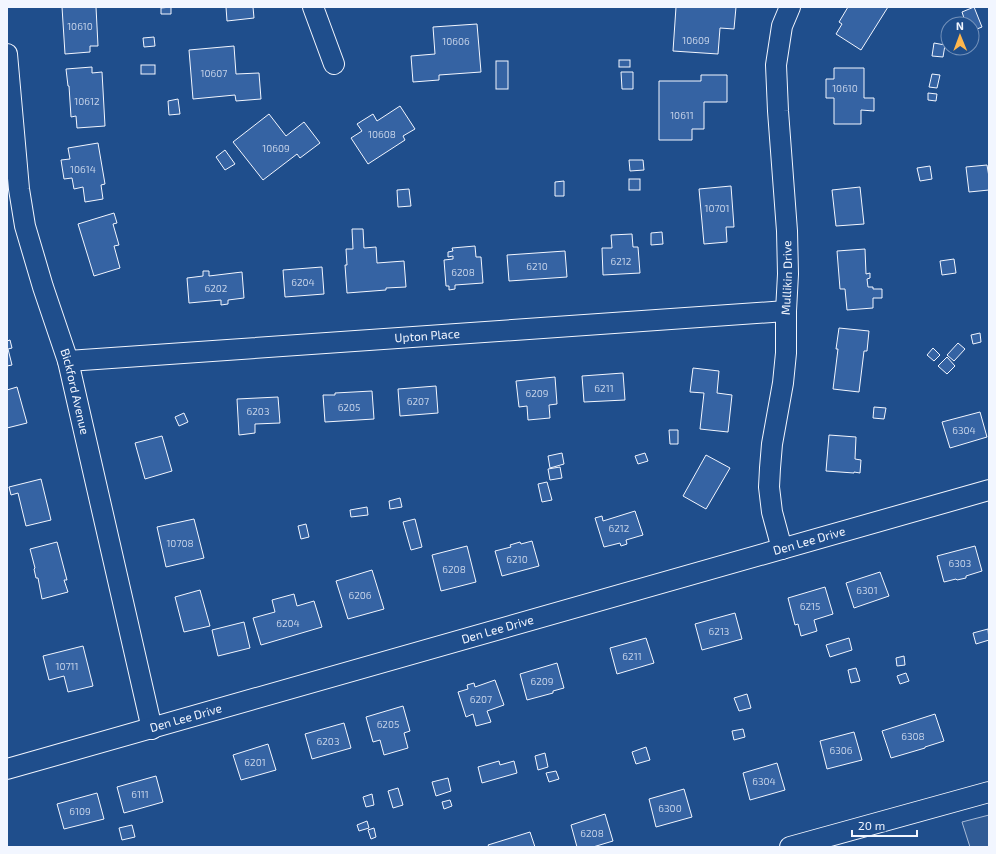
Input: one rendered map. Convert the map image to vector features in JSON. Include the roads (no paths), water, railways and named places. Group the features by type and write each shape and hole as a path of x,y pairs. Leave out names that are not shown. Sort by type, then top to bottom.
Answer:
{"street":[{"path":"313,7 334,64"},
{"name":"Mullikin Drive","path":"782,549 772,512 769,487 772,444 783,383 786,353 788,274 787,231 776,65 782,26 790,7"},
{"name":"Bickford Avenue","path":"7,54 18,181 25,226 43,287 68,361 152,728"},
{"name":"Upton Place","path":"68,361 786,311"},
{"name":"Den Lee Drive","path":"7,769 989,490"},
{"path":"790,847 989,792"}]}
